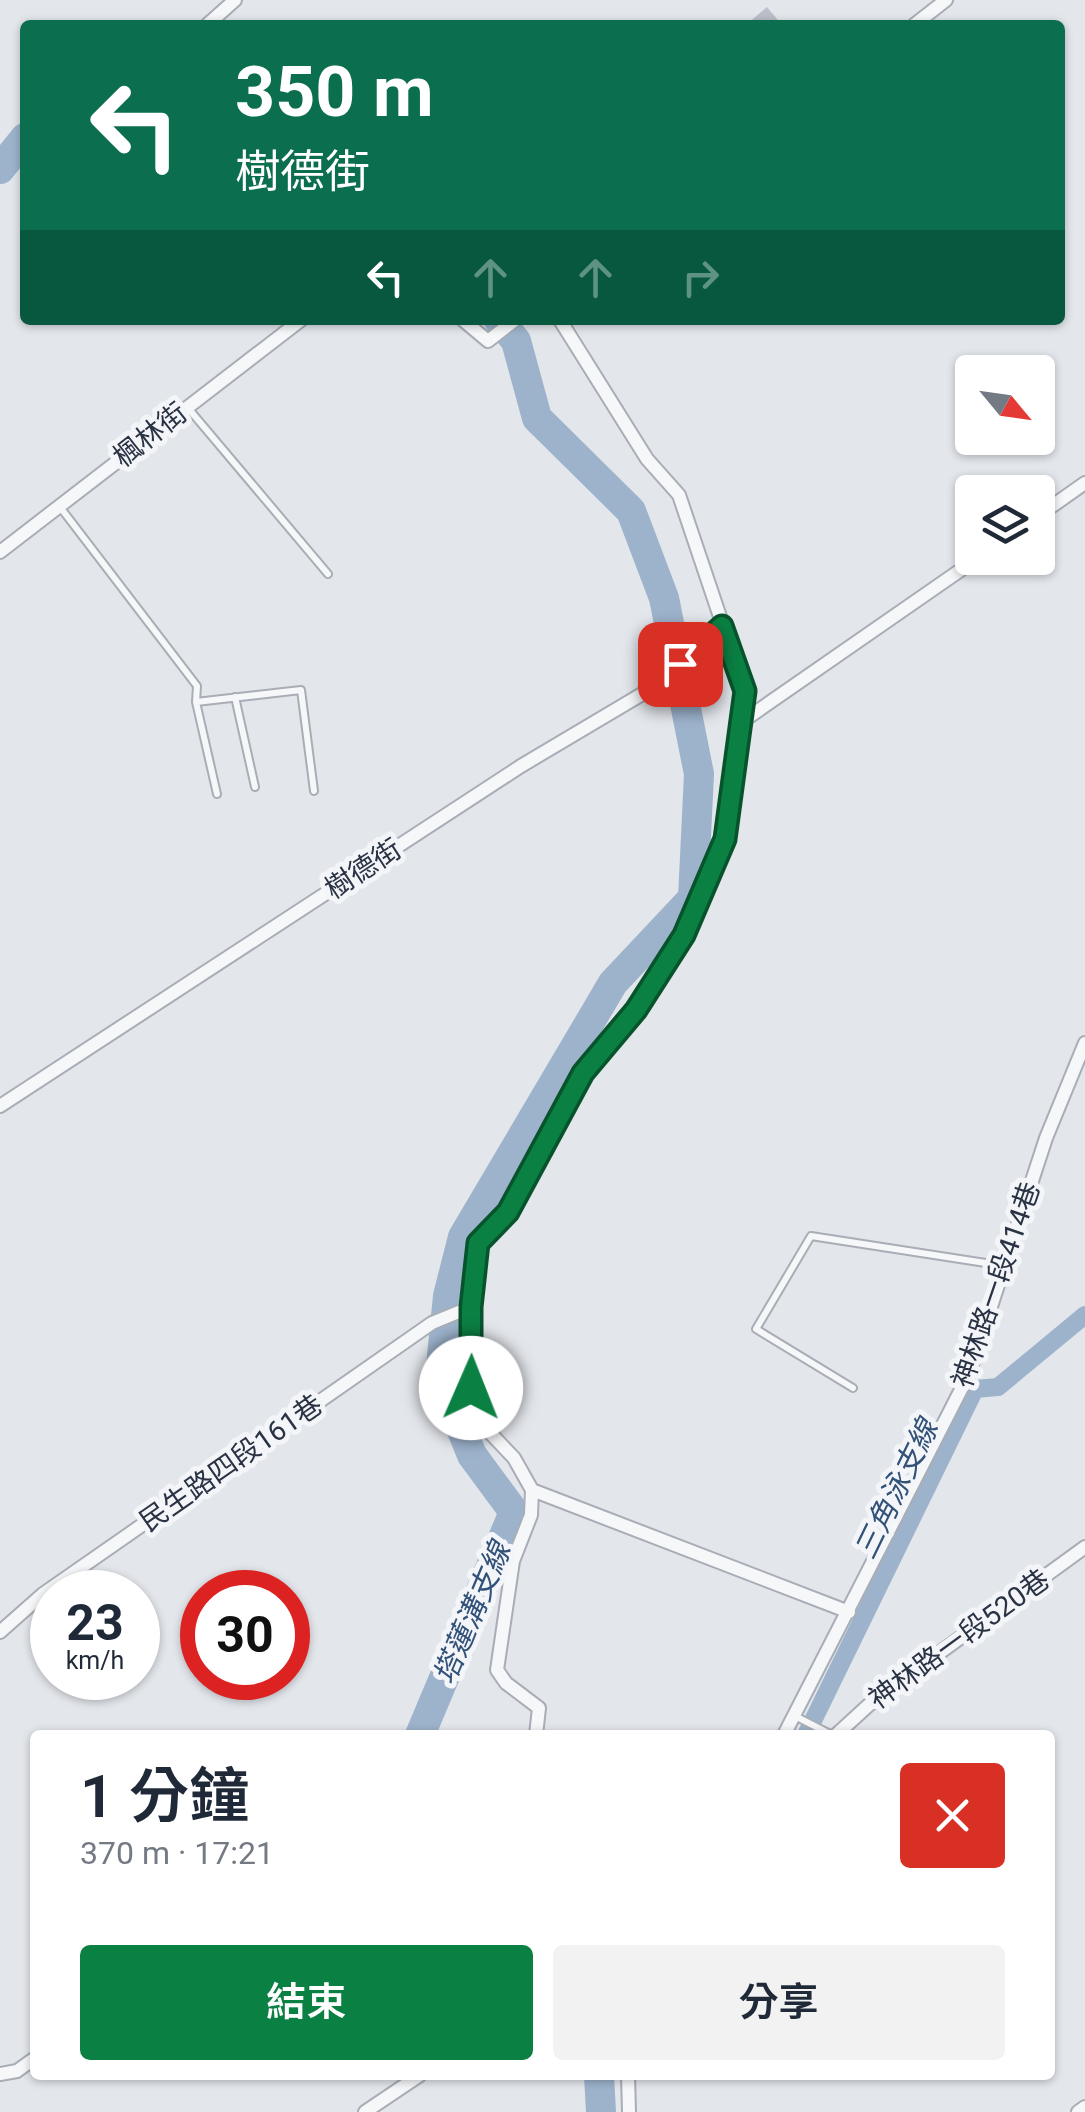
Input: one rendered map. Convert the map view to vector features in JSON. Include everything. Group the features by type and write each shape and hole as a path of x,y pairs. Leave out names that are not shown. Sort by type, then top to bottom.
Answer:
{"street":[{"path":"213,20 235,0"},
{"path":"920,20 946,0"},
{"name":"楓林街","path":"0,552 294,325"},
{"path":"469,325 488,341 509,325"},
{"path":"537,1730 539,1708 506,1683 497,1670 509,1579 530,1515 532,1490 514,1458 478,1420 472,1402 471,1307 478,1243 508,1212 583,1073 636,1010 684,935 725,839 745,691 679,495 647,459 563,325"},
{"path":"1055,504 1085,483"},
{"path":"743,720 955,574"},
{"name":"樹德街","path":"0,1106 505,776 659,684 722,626"},
{"name":"神林路一段414巷","path":"786,1730 969,1374 1046,1138 1085,1043"},
{"name":"民生路四段161巷","path":"0,1632 43,1594 432,1323 471,1307"},
{"path":"532,1490 850,1612"},
{"name":"神林路一段520巷","path":"840,1730 872,1702 1085,1547"},
{"path":"0,2074 17,2071 30,2062"},
{"path":"364,2112 412,2080"},
{"path":"628,2080 629,2112"},
{"path":"1078,2112 1085,2107"}],"lane":[{"path":"188,406 328,574"},
{"path":"59,506 197,686 196,702 217,794"},
{"path":"196,702 300,690 314,791"},
{"path":"235,698 255,786"},
{"path":"853,1388 756,1329 811,1236 1006,1266"},
{"path":"794,1715 824,1730"}],"building":[{"path":"767,7 778,20 752,20"}],"waterway":[{"name":"塔蓮溝支線","path":"0,169 20,144"},
{"name":"塔蓮溝支線","path":"422,1730 514,1512 472,1455 440,1376 448,1296 463,1237 613,983 693,898 699,774 664,598 631,511 537,418 516,341 503,325"},
{"name":"三角泳支線","path":"808,1730 975,1389 998,1387 1085,1315"},
{"path":"599,2080 601,2112"}],"route":[{"path":"471,1388 471,1307 478,1243 508,1212 583,1073 636,1010 684,935 725,839 745,691 722,626 680,664"}]}
